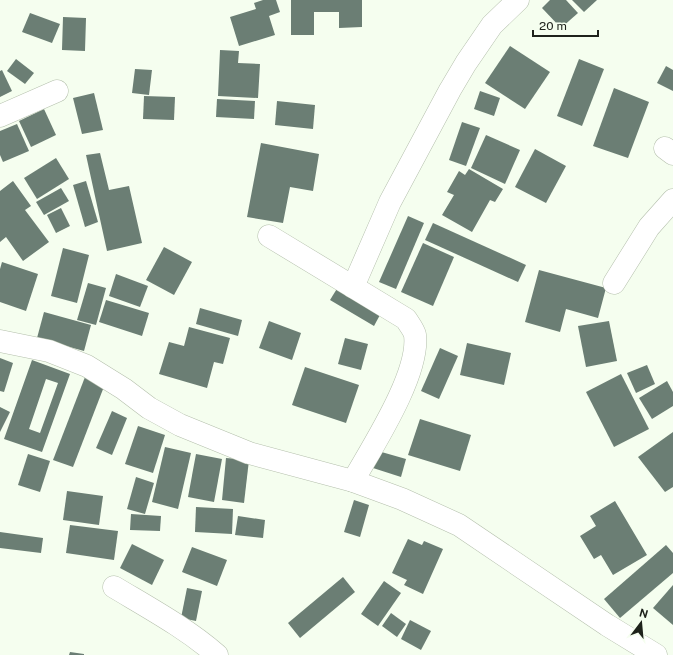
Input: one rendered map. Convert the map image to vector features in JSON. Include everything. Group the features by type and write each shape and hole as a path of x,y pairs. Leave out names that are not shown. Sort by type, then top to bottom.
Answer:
{"street":[{"path":"354,287 390,202 450,90 466,63 492,25 518,0"},
{"path":"0,116 57,91"},
{"path":"614,283 650,227 673,200"},
{"path":"269,236 406,319 415,334 414,352 410,370 396,405 352,481"},
{"path":"0,341 49,351 87,366 124,389 149,408 180,425 249,453 352,481 402,499 459,525 608,625 656,655"},
{"path":"114,587 184,629 200,640 217,655"}],"building":[{"path":"263,0 276,0 280,12 269,16 275,35 239,46 230,17 256,9 254,3"},
{"path":"291,0 362,0 362,27 339,28 339,12 314,12 314,35 291,35"},
{"path":"550,0 566,0 578,13 561,28 542,8"},
{"path":"572,0 597,0 584,12"},
{"path":"30,13 60,24 52,43 22,32"},
{"path":"63,17 86,18 85,51 62,50"},
{"path":"510,46 550,72 525,109 485,83"},
{"path":"220,50 239,51 238,63 260,64 258,98 218,96"},
{"path":"16,59 34,73 25,84 7,71"},
{"path":"579,59 604,69 582,126 557,116"},
{"path":"666,66 673,70 673,91 657,83"},
{"path":"135,69 152,70 149,95 132,93"},
{"path":"2,70 12,91 0,97 0,71"},
{"path":"614,88 649,102 628,158 593,146"},
{"path":"480,91 500,98 494,116 474,109"},
{"path":"94,93 103,130 82,134 73,98"},
{"path":"144,96 175,97 174,120 143,119"},
{"path":"217,99 255,101 254,119 216,117"},
{"path":"277,101 315,105 313,129 275,125"},
{"path":"44,109 56,135 31,147 19,121"},
{"path":"462,122 480,128 466,166 449,160"},
{"path":"17,124 29,151 3,162 0,155 0,131"},
{"path":"486,135 520,150 505,184 471,168"},
{"path":"261,143 319,154 313,191 290,187 283,223 247,217"},
{"path":"535,149 566,166 546,203 515,187"},
{"path":"100,153 109,190 129,186 142,243 107,251 86,155"},
{"path":"56,158 69,179 37,199 24,178"},
{"path":"469,169 503,189 495,202 490,200 472,232 442,215 454,195 447,192 459,171 465,175"},
{"path":"13,181 31,206 25,210 49,242 23,261 6,237 0,242 0,191"},
{"path":"86,181 98,222 85,227 73,185"},
{"path":"61,188 69,201 44,215 36,202"},
{"path":"61,208 70,226 56,233 47,215"},
{"path":"408,216 424,223 396,289 379,282"},
{"path":"433,223 526,265 518,282 425,240"},
{"path":"423,243 454,257 433,306 401,292"},
{"path":"164,247 192,262 174,295 146,280"},
{"path":"63,248 89,255 77,303 51,296"},
{"path":"2,262 38,274 26,311 0,302 0,269"},
{"path":"539,270 606,288 598,318 566,309 560,332 525,322"},
{"path":"116,274 148,286 140,307 109,296"},
{"path":"88,283 106,288 96,325 77,320"},
{"path":"338,287 381,313 374,326 330,300"},
{"path":"106,300 149,313 142,336 99,322"},
{"path":"200,308 242,320 238,336 196,324"},
{"path":"44,312 91,325 84,351 37,338"},
{"path":"269,321 301,333 292,360 259,348"},
{"path":"609,321 617,361 586,367 578,326"},
{"path":"189,327 230,338 223,364 214,362 207,388 159,374 169,342 184,346"},
{"path":"345,338 368,344 361,370 338,364"},
{"path":"467,343 511,353 504,385 460,375"},
{"path":"440,348 458,356 439,399 421,391"},
{"path":"0,358 13,363 4,392 0,391"},
{"path":"32,360 70,374 42,452 4,439","holes":["46,379 58,383 40,433 29,429"]},
{"path":"647,365 655,384 636,393 627,373"},
{"path":"305,367 359,385 346,423 292,405"},
{"path":"621,374 649,429 614,447 586,392"},
{"path":"85,377 105,384 73,467 53,460"},
{"path":"667,381 673,392 673,406 652,419 639,398"},
{"path":"0,407 10,412 0,432"},
{"path":"112,411 127,418 112,455 96,448"},
{"path":"420,419 471,435 460,471 408,455"},
{"path":"138,426 165,435 153,473 125,464"},
{"path":"673,432 673,487 665,492 638,457"},
{"path":"165,447 191,453 178,509 152,502"},
{"path":"378,451 406,459 401,477 373,468"},
{"path":"28,454 50,461 40,492 18,485"},
{"path":"196,454 222,459 214,502 188,497"},
{"path":"226,458 249,460 244,503 222,500"},
{"path":"136,477 154,483 145,514 127,509"},
{"path":"67,491 103,496 99,525 63,520"},
{"path":"354,500 369,505 360,537 344,532"},
{"path":"615,501 647,555 613,575 601,555 594,559 580,536 596,526 590,516"},
{"path":"196,507 233,509 232,534 195,532"},
{"path":"131,514 161,516 160,531 130,530"},
{"path":"238,516 265,520 263,538 235,535"},
{"path":"70,525 118,531 114,560 66,553"},
{"path":"0,532 43,538 41,553 0,548"},
{"path":"408,539 422,545 424,541 443,549 423,594 404,585 407,580 392,573"},
{"path":"132,544 164,560 152,585 120,568"},
{"path":"666,545 673,553 673,573 620,618 604,599"},
{"path":"192,547 227,560 217,586 182,572"},
{"path":"343,577 355,592 300,638 288,623"},
{"path":"384,581 401,593 378,626 361,614"},
{"path":"673,585 673,625 653,608"},
{"path":"187,588 202,591 196,621 181,618"},
{"path":"391,613 406,624 397,637 382,626"},
{"path":"410,620 431,631 421,650 401,639"},
{"path":"70,652 84,654 84,655 69,655"}]}
